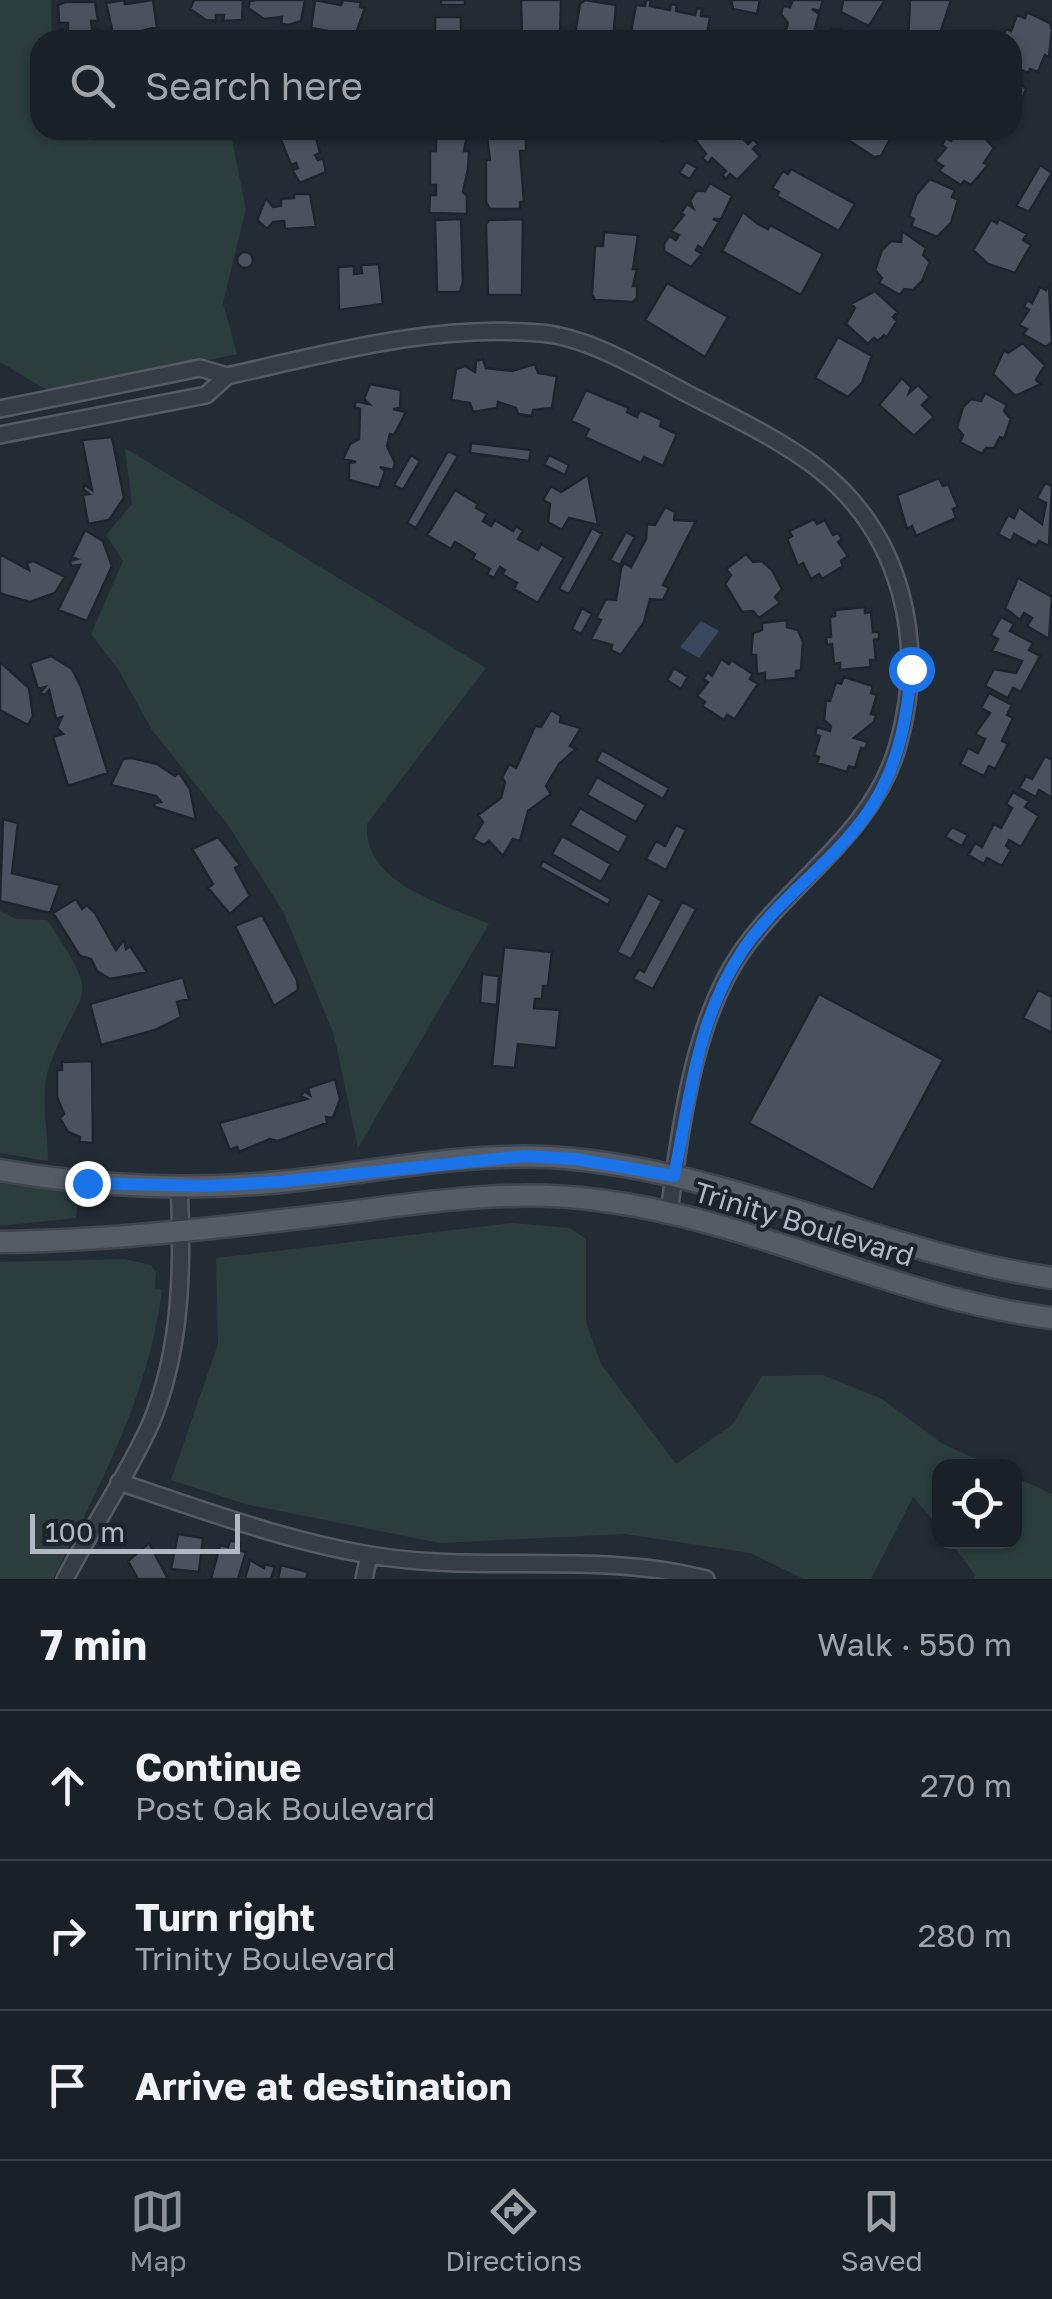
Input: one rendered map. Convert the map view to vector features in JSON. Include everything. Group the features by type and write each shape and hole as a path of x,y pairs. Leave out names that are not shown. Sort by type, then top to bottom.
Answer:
{"main road":[{"name":"Trinity Boulevard","path":"0,1170 87,1183 179,1186 278,1182 525,1156 576,1159 674,1176 844,1222 960,1261 1052,1278"},
{"name":"Trinity Boulevard","path":"0,1242 181,1228 481,1196 598,1200 743,1230 969,1303 1052,1318"}],"street":[{"path":"0,409 200,368 227,376 413,337 472,330 544,333 604,353 796,453 839,488 893,563 911,637 908,704 892,762 862,819 771,913 718,992 697,1056 669,1212"},
{"path":"0,435 206,395 227,376"},
{"path":"64,1579 152,1419 165,1379 177,1320 179,1186"},
{"path":"119,1482 369,1555 627,1565 706,1579"},
{"path":"364,1579 369,1555"}],"shaded area":[{"path":"0,0 51,0 52,30 30,30 30,140 232,140 246,209 223,303 237,354 52,393 0,362"},
{"path":"125,448 486,668 367,824 369,845 392,877 430,899 489,924 358,1148 334,1035 284,913 228,825 152,730 118,669 91,634 123,561 106,535 132,504"},
{"path":"0,911 16,919 47,920 82,983 78,1006 46,1077 48,1161 0,1153"},
{"path":"0,1183 78,1192 76,1218 0,1226"},
{"path":"513,1223 570,1228 586,1239 586,1322 601,1364 676,1464 732,1425 762,1376 823,1375 882,1399 943,1444 976,1459 932,1459 932,1519 913,1497 871,1579 804,1579 750,1553 625,1534 440,1543 245,1504 171,1480 218,1344 216,1258"},
{"path":"125,1259 151,1265 156,1272 155,1289 162,1290 146,1367 120,1439 53,1579 0,1579 0,1262"},
{"path":"1022,1480 1052,1494 1052,1579 973,1579 975,1575 956,1549 1022,1549"}],"water":[{"path":"701,621 719,631 699,658 680,647"}],"building":[{"path":"153,0 157,27 112,30 106,3"},
{"path":"194,0 243,0 242,20 223,21 224,15 216,15 216,21 206,20 190,9"},
{"path":"305,0 301,21 289,25 281,24 282,17 264,19 248,8 250,1"},
{"path":"315,0 341,5 343,0 361,2 360,7 365,8 357,30 311,28"},
{"path":"441,0 465,0 465,5 441,5"},
{"path":"521,0 561,0 560,30 522,30"},
{"path":"585,0 616,5 614,30 576,30 580,4"},
{"path":"646,0 651,0 650,6 670,10 671,4 677,5 676,11 695,15 697,8 702,9 701,16 710,17 708,30 631,30 636,5 645,6"},
{"path":"731,0 760,0 757,14 733,9"},
{"path":"785,0 823,0 820,11 812,9 819,14 815,30 786,30 788,23 781,14 783,6 790,7 792,2"},
{"path":"843,0 885,0 869,26 841,12"},
{"path":"910,0 951,0 941,30 908,30"},
{"path":"95,2 98,21 91,21 92,29 98,30 68,30 68,23 59,23 58,5"},
{"path":"1027,12 1050,23 1052,30 1049,57 1045,55 1038,72 1022,70 1022,30 1011,30 1017,15 1025,18"},
{"path":"435,17 461,17 461,30 435,30"},
{"path":"281,140 317,140 320,153 315,155 318,160 323,158 326,172 300,183 292,170 298,168 296,163 291,165"},
{"path":"436,140 466,140 468,169 463,192 467,196 467,214 429,213 430,195 436,195 436,185 430,185 430,151 436,151"},
{"path":"487,140 526,140 526,151 520,151 524,202 520,202 520,209 490,209 486,202 486,160 490,160"},
{"path":"696,140 744,140 748,144 754,140 758,144 753,149 760,156 737,180 730,174 726,179 722,175 726,171 712,158 708,163 702,158 706,154"},
{"path":"848,140 890,140 881,156 874,157"},
{"path":"945,140 986,140 994,148 984,163 988,165 971,185 964,181 961,185 939,171 943,166 935,161 946,148 942,145"},
{"path":"686,162 697,168 690,179 679,173"},
{"path":"1040,165 1052,173 1029,212 1016,206"},
{"path":"791,169 855,204 839,231 777,196 779,192 772,188 783,171 788,174"},
{"path":"930,179 955,190 952,197 958,200 951,223 937,237 911,226 914,219 909,216 916,195"},
{"path":"710,183 732,196 721,219 713,219 719,222 703,249 698,246 696,250 702,254 691,267 664,251 664,244 669,236 676,240 679,235 671,231 684,215 681,213 687,204 693,208 690,201 696,191 705,191"},
{"path":"294,194 310,194 316,227 285,229 284,221 273,222 267,229 257,220 266,198 273,207 281,206 281,199 294,198"},
{"path":"743,212 758,224 768,229 770,225 823,254 801,295 722,251"},
{"path":"461,219 460,292 437,292 435,220"},
{"path":"523,219 522,295 488,295 486,224 489,220"},
{"path":"999,219 1027,234 1023,240 1031,245 1015,273 988,264 973,250 991,220 997,223"},
{"path":"902,231 926,248 923,255 930,262 922,281 900,295 879,283 882,278 875,270 882,250 891,241 901,242"},
{"path":"604,232 638,235 633,269 637,269 633,286 637,286 637,298 633,302 595,300 592,294 595,246 603,246"},
{"path":"245,252 253,260 245,268 237,260"},
{"path":"379,264 383,304 339,310 338,267 354,266 354,274 362,273 361,265"},
{"path":"667,283 728,317 705,357 645,320"},
{"path":"1049,285 1052,342 1046,347 1023,334 1027,329 1019,325 1029,310 1024,307 1027,300 1032,303 1040,287 1046,290"},
{"path":"875,291 898,312 893,317 897,321 887,337 884,335 878,341 874,338 868,344 846,324 855,308 851,304"},
{"path":"838,337 872,356 862,383 848,397 815,378"},
{"path":"1023,343 1045,365 1036,380 1041,384 1015,396 993,374 1004,350 1008,353"},
{"path":"483,359 486,368 512,371 535,364 538,373 557,376 552,408 533,410 532,416 518,414 516,408 498,402 497,408 473,412 470,403 451,400 456,369 465,366 475,372 476,361"},
{"path":"902,378 911,387 909,393 918,385 930,397 922,405 934,417 914,436 879,405"},
{"path":"370,384 401,390 400,408 393,409 406,412 394,435 390,434 387,446 395,463 393,470 380,467 385,471 379,488 349,480 349,463 356,462 343,459 350,444 359,439 360,409 354,407 356,401 369,404 364,399"},
{"path":"586,390 629,408 627,412 637,417 640,410 662,420 660,426 677,434 663,466 644,457 641,463 585,437 589,429 571,421"},
{"path":"985,393 1007,405 1004,411 1011,419 1004,439 1000,437 994,448 986,448 982,454 960,442 963,435 957,428 963,407 971,399 981,401"},
{"path":"112,437 124,498 109,520 88,524 83,495 89,494 83,489 85,485 92,490 82,440"},
{"path":"471,443 531,450 529,461 470,453"},
{"path":"448,451 458,456 416,528 407,523"},
{"path":"411,455 420,461 403,490 394,485"},
{"path":"549,455 569,465 565,475 544,465"},
{"path":"588,475 598,525 569,518 562,530 548,522 550,504 543,500 551,486 561,492"},
{"path":"939,478 943,486 948,484 958,507 953,509 956,518 916,536 912,526 907,529 897,495"},
{"path":"1045,483 1052,486 1049,546 1039,541 1036,546 1014,534 1011,541 998,534 1008,515 1014,518 1019,507 1042,524 1046,503 1037,498"},
{"path":"455,490 478,504 476,508 487,514 483,521 491,526 495,520 513,531 516,526 523,531 518,539 538,550 541,544 564,558 538,603 514,589 517,583 502,574 505,570 500,567 494,578 487,574 490,569 473,559 475,554 455,542 451,549 427,535"},
{"path":"665,507 675,512 674,520 696,521 663,585 669,588 663,600 650,599 644,622 621,655 611,650 612,645 591,639 601,620 596,618 606,599 616,600 621,568 624,563 631,567 646,539 647,524 655,525"},
{"path":"814,519 817,524 825,520 833,535 838,533 842,539 838,542 848,556 841,561 843,566 822,579 819,574 811,579 803,563 798,566 787,539 792,536 789,531"},
{"path":"592,528 602,534 569,594 559,589"},
{"path":"85,530 103,541 112,566 87,621 58,610 80,565 71,566 70,561 77,559 72,557"},
{"path":"626,532 635,537 620,565 610,560"},
{"path":"0,554 29,570 27,563 33,561 65,577 55,593 30,602 5,595 0,593"},
{"path":"746,554 753,562 762,561 772,570 782,589 775,597 780,603 759,618 753,611 742,612 725,584 731,575 726,569"},
{"path":"1018,578 1052,597 1049,639 1027,626 1032,618 1024,613 1020,620 1005,608"},
{"path":"865,607 865,613 871,612 873,632 879,632 879,639 874,640 876,660 870,660 871,667 840,670 840,663 834,664 832,644 827,645 826,637 831,637 830,617 835,616 835,610"},
{"path":"582,608 592,614 581,634 572,629"},
{"path":"1001,617 1014,624 1010,631 1033,643 1029,650 1040,656 1021,692 1013,688 1008,698 985,686 994,669 1016,673 1022,661 992,651 998,639 991,635"},
{"path":"787,620 787,627 798,630 803,642 801,670 796,671 796,678 765,681 765,673 757,674 756,655 751,655 753,633 762,630 762,623"},
{"path":"51,656 72,669 81,687 108,773 68,786 53,737 63,734 57,728 62,717 56,719 49,690 45,695 40,693 45,687 38,689 30,663"},
{"path":"721,659 729,664 731,660 753,674 750,679 758,684 735,719 727,715 724,720 702,706 705,702 697,696 708,682 703,679 708,672 712,676"},
{"path":"0,662 29,688 33,716 28,725 0,710"},
{"path":"674,668 688,677 681,689 667,680"},
{"path":"844,677 873,686 871,693 877,695 871,714 876,715 874,722 854,738 868,742 865,749 861,748 855,768 849,766 847,772 817,763 819,757 814,755 820,736 815,735 817,727 830,731 831,726 824,720 826,700 830,701 836,682 841,684"},
{"path":"989,693 1012,705 1007,715 1013,718 1002,741 1008,744 995,769 989,766 984,776 960,764 968,748 978,753 985,739 975,734 990,713 981,708"},
{"path":"551,710 561,716 560,722 581,728 570,746 576,749 559,764 546,786 551,794 528,811 520,841 513,839 503,856 489,841 484,845 473,839 483,822 478,815 501,798 505,782 502,778 509,764 516,768 535,726 541,727"},
{"path":"602,750 669,788 663,799 596,761"},
{"path":"1045,756 1052,760 1052,798 1039,790 1036,797 1019,788 1026,776 1032,779"},
{"path":"123,759 157,764 175,776 179,773 190,789 196,820 155,807 154,803 161,802 156,796 111,785"},
{"path":"597,777 646,805 636,822 587,795"},
{"path":"1013,792 1029,801 1025,807 1039,816 1021,847 1009,840 1006,846 1011,850 1002,866 987,858 984,864 968,855 975,843 982,847 994,824 1001,828 1012,808 1006,804"},
{"path":"580,808 628,836 619,853 570,825"},
{"path":"3,819 18,823 12,873 60,885 50,913 0,901"},
{"path":"676,825 686,830 666,870 646,859 656,841 665,846"},
{"path":"952,827 968,835 962,846 945,837"},
{"path":"562,836 611,864 601,882 552,854"},
{"path":"218,837 240,865 235,868 250,896 230,914 208,888 213,884 192,849"},
{"path":"543,861 611,899 608,905 540,867"},
{"path":"648,893 662,901 631,959 617,952"},
{"path":"76,899 82,909 87,905 95,913 116,950 124,940 126,949 130,946 147,972 110,979 97,971 91,959 80,956 53,913"},
{"path":"682,902 696,909 653,989 633,979 639,969 644,972"},
{"path":"262,915 297,980 298,990 274,1006 235,926"},
{"path":"504,947 552,952 548,986 543,986 542,999 535,999 534,1008 560,1010 556,1048 518,1044 515,1068 492,1066"},
{"path":"482,974 499,976 497,1005 480,1003"},
{"path":"183,977 189,999 177,1002 181,1017 155,1030 101,1045 90,1004"},
{"path":"1038,990 1052,997 1052,1033 1023,1018"},
{"path":"819,994 943,1060 873,1190 749,1123"},
{"path":"92,1061 93,1143 79,1142 80,1137 68,1132 60,1118 64,1114 57,1097 57,1070 62,1070 62,1062"},
{"path":"335,1079 340,1099 333,1118 326,1117 327,1123 239,1152 237,1147 230,1150 219,1123 307,1099 301,1096 304,1091 310,1095 308,1088"},
{"path":"178,1534 203,1538 199,1572 171,1569"},
{"path":"230,1540 241,1543 239,1550 246,1552 238,1579 211,1579 220,1545 228,1547"},
{"path":"149,1543 168,1579 138,1579 128,1561"},
{"path":"250,1560 264,1568 265,1564 275,1567 271,1579 245,1579"},
{"path":"281,1565 308,1572 306,1579 278,1579"}],"route":[{"path":"87,1183 205,1186 278,1182 438,1162 525,1156 576,1159 674,1176 697,1056 718,992 742,950 771,913 876,800 898,747 911,669"}]}
